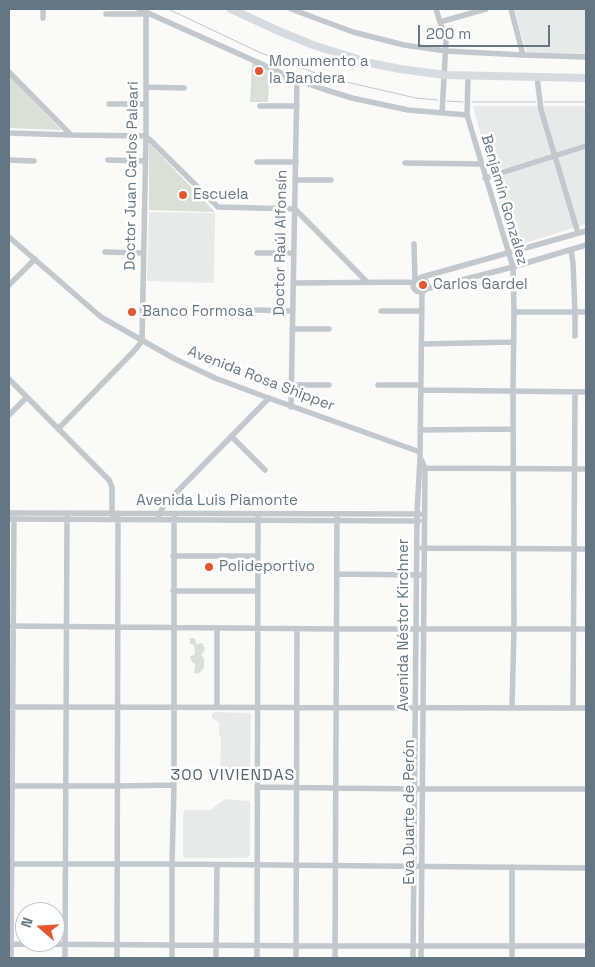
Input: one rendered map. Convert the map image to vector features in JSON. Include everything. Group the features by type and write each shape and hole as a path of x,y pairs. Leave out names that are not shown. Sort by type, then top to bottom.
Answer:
{"highway":[{"path":"231,9 281,32 345,55 370,63 400,69 445,75 586,78"}],"street":[{"path":"43,9 43,18"},
{"path":"139,9 297,80 326,90 408,110 467,115"},
{"path":"291,9 354,32 404,45 446,51 586,57"},
{"path":"436,9 446,41 442,113"},
{"path":"440,22 486,9"},
{"path":"511,9 523,55"},
{"path":"106,14 142,14 146,12"},
{"name":"Doctor Juan Carlos Paleari","path":"142,341 146,136 146,12"},
{"path":"9,72 71,135"},
{"name":"Benjamín González","path":"468,76 467,115 512,267 514,312 514,629 512,708"},
{"path":"537,77 541,110 578,233"},
{"name":"Doctor Raúl Alfonsín","path":"291,407 297,80"},
{"path":"146,87 184,88"},
{"path":"109,104 146,104"},
{"path":"260,106 297,106"},
{"path":"9,134 146,136 218,207 295,209 367,282"},
{"path":"485,178 586,146"},
{"path":"9,160 34,161"},
{"path":"108,160 145,161"},
{"path":"257,162 296,162"},
{"path":"405,163 481,164"},
{"path":"295,180 331,180"},
{"path":"293,283 414,281 418,278 586,231"},
{"name":"Avenida Rosa Shipper","path":"9,237 101,317 142,341 215,378 420,455"},
{"path":"414,244 413,286 415,290 424,290 512,267 586,245"},
{"path":"571,250 575,336"},
{"path":"105,252 143,253"},
{"path":"257,253 294,253"},
{"path":"9,285 35,260"},
{"path":"422,278 427,282 424,290 421,344 420,455 422,468 586,469"},
{"path":"142,309 184,310"},
{"path":"256,310 293,311"},
{"path":"381,311 422,311"},
{"path":"514,312 586,312"},
{"path":"292,329 329,329"},
{"path":"58,429 142,341"},
{"path":"421,344 514,342"},
{"path":"9,379 109,480 112,488 115,516 117,626 117,958"},
{"path":"291,385 329,385"},
{"path":"378,385 586,392"},
{"path":"573,708 575,392"},
{"path":"9,415 27,396"},
{"path":"159,517 164,505 269,398"},
{"path":"420,430 513,430"},
{"path":"231,436 266,470"},
{"name":"Eva Duarte de Perón","path":"421,958 425,548 422,468"},
{"name":"Avenida Néstor Kirchner","path":"414,958 417,518 422,468"},
{"path":"11,516 11,958"},
{"name":"Avenida Luis Piamonte","path":"11,516 425,517"},
{"path":"65,958 67,516"},
{"path":"172,958 174,517"},
{"path":"257,958 258,517"},
{"path":"335,958 337,517"},
{"path":"417,548 586,549"},
{"path":"173,556 257,556"},
{"path":"337,574 424,575"},
{"path":"173,591 257,591"},
{"path":"11,626 586,629"},
{"path":"217,628 217,707"},
{"path":"296,958 297,628"},
{"path":"11,707 586,708"},
{"path":"10,786 174,785"},
{"path":"257,787 586,789"},
{"path":"10,864 586,868"},
{"path":"216,958 217,865"},
{"path":"512,867 512,958"},
{"path":"10,944 586,946"}],"shaded area":[{"path":"514,9 586,9 586,54 527,53"},
{"path":"252,62 288,78 286,81 269,81 268,102 250,102"},
{"path":"9,75 61,130 9,128"},
{"path":"473,106 586,106 586,224 512,247"},
{"path":"149,143 215,212 149,210"},
{"path":"149,212 215,213 214,283 147,281"},
{"path":"190,638 195,638 196,644 201,643 205,648 201,654 204,659 204,668 198,674 194,673 195,665 191,661 190,656 194,655 195,652 194,645 190,644"},
{"path":"215,712 249,713 251,715 250,779 220,779 221,738 219,735 219,723 212,718 212,714"},
{"path":"225,799 250,801 250,855 247,858 183,857 183,814 185,810 210,810"}],"waterway":[{"path":"168,9 261,53 329,78 416,98 437,100"},
{"path":"447,101 463,102"},
{"path":"472,102 536,102"},
{"path":"544,102 586,102"}],"place":[{"name":"Monumento a la Bandera","path":"259,71"},
{"name":"Escuela","path":"183,195"},
{"name":"Carlos Gardel","path":"423,285"},
{"name":"Banco Formosa","path":"132,312"},
{"name":"Polideportivo","path":"209,567"}],"district":[{"name":"300 VIVIENDAS","path":"233,776"}]}
